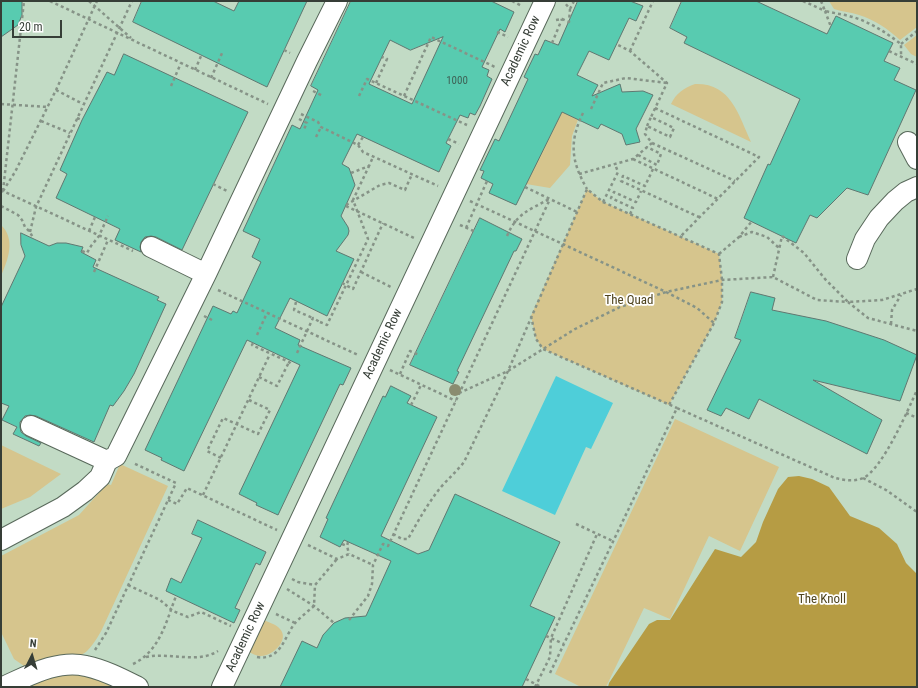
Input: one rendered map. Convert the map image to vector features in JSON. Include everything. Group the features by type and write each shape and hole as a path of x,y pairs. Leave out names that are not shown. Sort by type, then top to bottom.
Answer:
{"street":[{"path":"1,540 63,507 85,491 100,476 112,459 206,274 337,1"},
{"name":"Academic Row","path":"222,687 239,651 278,579 293,537 366,359 407,295 544,1"},
{"path":"857,259 865,238 879,218 906,192 917,188"},
{"path":"144,250 206,274"},
{"path":"32,426 112,459"},
{"path":"3,687 34,673 58,666 74,664 86,665 102,670 138,687"}],"path":[{"path":"2,192 24,1"},
{"path":"50,1 256,99"},
{"path":"90,1 134,41"},
{"path":"2,192 15,172 48,107 97,1"},
{"path":"30,232 36,207 132,1"},
{"path":"562,1 570,9"},
{"path":"569,22 570,9 574,1"},
{"path":"630,51 653,1"},
{"path":"803,1 825,11 849,16 863,21 884,31 901,44"},
{"path":"821,1 831,27"},
{"path":"552,43 562,19"},
{"path":"901,44 917,31"},
{"path":"404,96 431,37 491,65"},
{"path":"616,44 630,51 667,83"},
{"path":"901,44 901,56"},
{"path":"211,78 223,51"},
{"path":"889,51 917,64"},
{"path":"195,70 201,56"},
{"path":"376,83 387,59 382,57"},
{"path":"171,86 181,63"},
{"path":"359,96 367,78 464,124"},
{"path":"591,109 603,83 626,78 667,83"},
{"path":"667,83 647,126 645,134 652,143 735,181"},
{"path":"56,90 83,104"},
{"path":"1,104 48,107"},
{"path":"655,108 759,157 680,237"},
{"path":"583,113 573,138 574,155 579,174 587,189 603,202 718,254"},
{"path":"304,116 318,122 321,127 358,145 363,152 424,180"},
{"path":"647,126 670,137 674,128 651,117"},
{"path":"77,118 82,120"},
{"path":"41,121 70,133"},
{"path":"316,136 321,127"},
{"path":"358,145 363,137"},
{"path":"579,174 633,159 652,143"},
{"path":"638,155 657,165 661,154 647,147"},
{"path":"296,302 294,310 327,325 368,239 353,200 373,157"},
{"path":"633,159 718,199"},
{"path":"603,202 618,172 615,164"},
{"path":"351,173 369,166"},
{"path":"653,169 645,186 623,176 621,181 699,217"},
{"path":"412,174 405,190 389,182 346,206 430,245"},
{"path":"466,228 487,181"},
{"path":"525,187 577,212"},
{"path":"393,534 402,539 408,540 423,511 464,462 508,371 587,189"},
{"path":"630,214 633,208 611,198 614,192 636,202 641,191"},
{"path":"2,192 108,240 144,250"},
{"path":"507,236 514,222 520,215 550,199"},
{"path":"349,620 368,596 372,584 373,565 383,544 388,546 550,199"},
{"path":"1,206 18,215 22,220 24,228 30,232 33,238"},
{"path":"487,209 666,292 696,308 714,323"},
{"path":"82,251 87,253 99,236 108,216"},
{"path":"89,231 95,217"},
{"path":"718,254 739,237 752,221"},
{"path":"342,283 353,289 383,223"},
{"path":"739,237 752,232 767,237 779,248"},
{"path":"772,277 782,236 804,253 825,279 848,302 868,318 917,331"},
{"path":"94,272 108,240"},
{"path":"669,405 714,323 722,302 722,280 718,254"},
{"path":"361,272 407,295"},
{"path":"459,393 508,371 575,329 620,307 666,292 722,280 772,277 817,300 848,302 882,300 917,289"},
{"path":"891,324 892,310 902,294"},
{"path":"234,298 456,401"},
{"path":"257,335 267,313"},
{"path":"531,316 536,339 543,349 835,478 850,481 863,478 877,466 895,436 917,390"},
{"path":"296,353 313,318"},
{"path":"253,343 252,345 270,354 292,364 292,362"},
{"path":"400,374 410,352 419,355"},
{"path":"203,495 270,354"},
{"path":"259,377 278,386 288,362"},
{"path":"411,405 421,385"},
{"path":"221,458 207,451 223,418 258,434 270,410 249,400"},
{"path":"409,400 413,401"},
{"path":"550,673 677,408"},
{"path":"906,413 917,418"},
{"path":"86,665 106,634 176,483 150,470"},
{"path":"863,478 886,490 917,512"},
{"path":"168,500 177,504 186,488 337,559"},
{"path":"576,524 613,541"},
{"path":"536,686 550,656 551,638 597,534"},
{"path":"348,542 347,546 349,554"},
{"path":"342,544 347,546"},
{"path":"146,657 157,655 197,658 207,657 228,648 263,658 273,654 283,645 295,623 314,606 315,585 337,559 349,554 373,565"},
{"path":"315,585 298,582 288,577 278,579 283,587 314,606 334,623"},
{"path":"128,585 160,600 171,611 188,617 201,612 248,634"},
{"path":"129,666 146,657 153,650 158,642 176,596"},
{"path":"546,636 564,644"},
{"path":"526,680 536,686 541,687"}],"shaded area":[{"path":"1,1 917,1 917,687 1,687"}],"green space":[{"path":"829,1 917,1 917,27 900,40 870,19 834,9"},
{"path":"917,35 917,57 911,54 904,45"},
{"path":"695,84 707,85 717,89 732,102 751,142 671,104 681,91"},
{"path":"565,101 583,106 572,136 570,165 550,188 526,184 538,158 544,149"},
{"name":"The Quad","path":"587,189 603,202 719,254 722,280 722,302 714,323 669,405 543,349 536,339 531,316"},
{"path":"1,225 6,231 8,237 9,250 1,276"},
{"path":"675,419 779,467 740,551 709,536 670,619 644,608 606,687 581,687 555,674"},
{"path":"1,445 61,474 30,497 1,509"},
{"path":"120,464 168,486 97,639 87,651 76,657 30,667 24,666 14,659 1,632 1,556 79,515 107,484 111,485"},
{"name":"The Knoll","path":"799,476 812,479 829,487 850,516 879,528 897,544 906,563 917,574 917,687 608,687 609,683 649,624 657,620 670,620 715,549 741,557 756,542 763,522 778,489 788,477"},
{"path":"263,620 278,627 283,633 283,638 278,647 270,654 258,656 248,652"},
{"path":"67,674 87,675 115,687 27,687 51,677"}],"water":[{"path":"556,376 613,403 591,449 586,447 555,515 502,491"}],"building":[{"path":"1,1 22,1 22,15 18,25 1,37"},
{"path":"142,1 213,1 234,11 239,1 307,1 267,87 133,22"},
{"path":"351,1 491,1 514,12 505,32 500,29 482,67 489,70 487,76 492,79 480,106 475,115 470,113 468,118 460,115 446,143 451,146 439,172 357,134 342,164 349,168 355,185 341,216 348,227 348,235 336,251 354,259 327,316 290,298 275,328 300,340 298,345 351,368 343,385 340,384 278,515 256,505 257,503 239,494 300,365 247,340 184,471 161,460 162,458 145,450 213,306 231,314 233,311 237,313 261,262 252,257 260,239 243,231 292,125 300,129 318,90 311,86","holes":["443,37 412,104 369,84 390,40 410,50"]},
{"path":"578,1 630,1 643,6 636,21 629,18 609,60 589,51 577,75 598,85 592,96 620,84 622,92 643,91 653,95 636,129 640,142 626,145 622,134 601,124 598,129 562,112 516,205 489,193 493,184 481,178 484,171 480,170 495,139 499,141 528,79 524,77 535,54 538,55 545,40 558,45"},
{"path":"682,1 756,1 827,34 836,16 893,43 884,61 900,68 894,80 916,90 868,195 847,188 817,218 810,215 796,243 744,218 768,164 770,165 800,99 684,43 687,37 670,28"},
{"path":"124,54 248,112 182,250 151,236 145,237 141,242 141,252 115,240 120,229 56,198 67,174 60,170 82,120 107,72 114,75"},
{"path":"480,218 522,239 516,251 514,251 457,371 459,372 453,384 410,365"},
{"path":"21,233 49,246 57,243 66,243 83,247 81,252 96,260 93,267 159,297 157,300 166,304 134,374 113,406 110,405 94,442 36,416 25,416 20,422 21,432 41,443 39,446 13,434 17,427 2,420 9,406 1,403 1,307 25,256 21,245"},
{"path":"751,292 775,298 772,310 826,321 884,340 917,355 900,401 813,380 882,420 867,454 759,399 749,419 726,408 721,416 707,410 741,340 735,338"},
{"path":"391,386 411,396 407,403 437,417 381,536 418,554 429,550 455,494 560,542 530,606 555,617 522,687 280,687 302,641 317,648 323,635 334,623 345,618 366,616 391,561 344,540 340,547 320,537 328,519 326,518 383,396 385,397"},
{"path":"198,520 266,552 260,565 256,563 235,608 240,610 234,623 166,591 171,578 181,583 202,538 192,534"}]}
